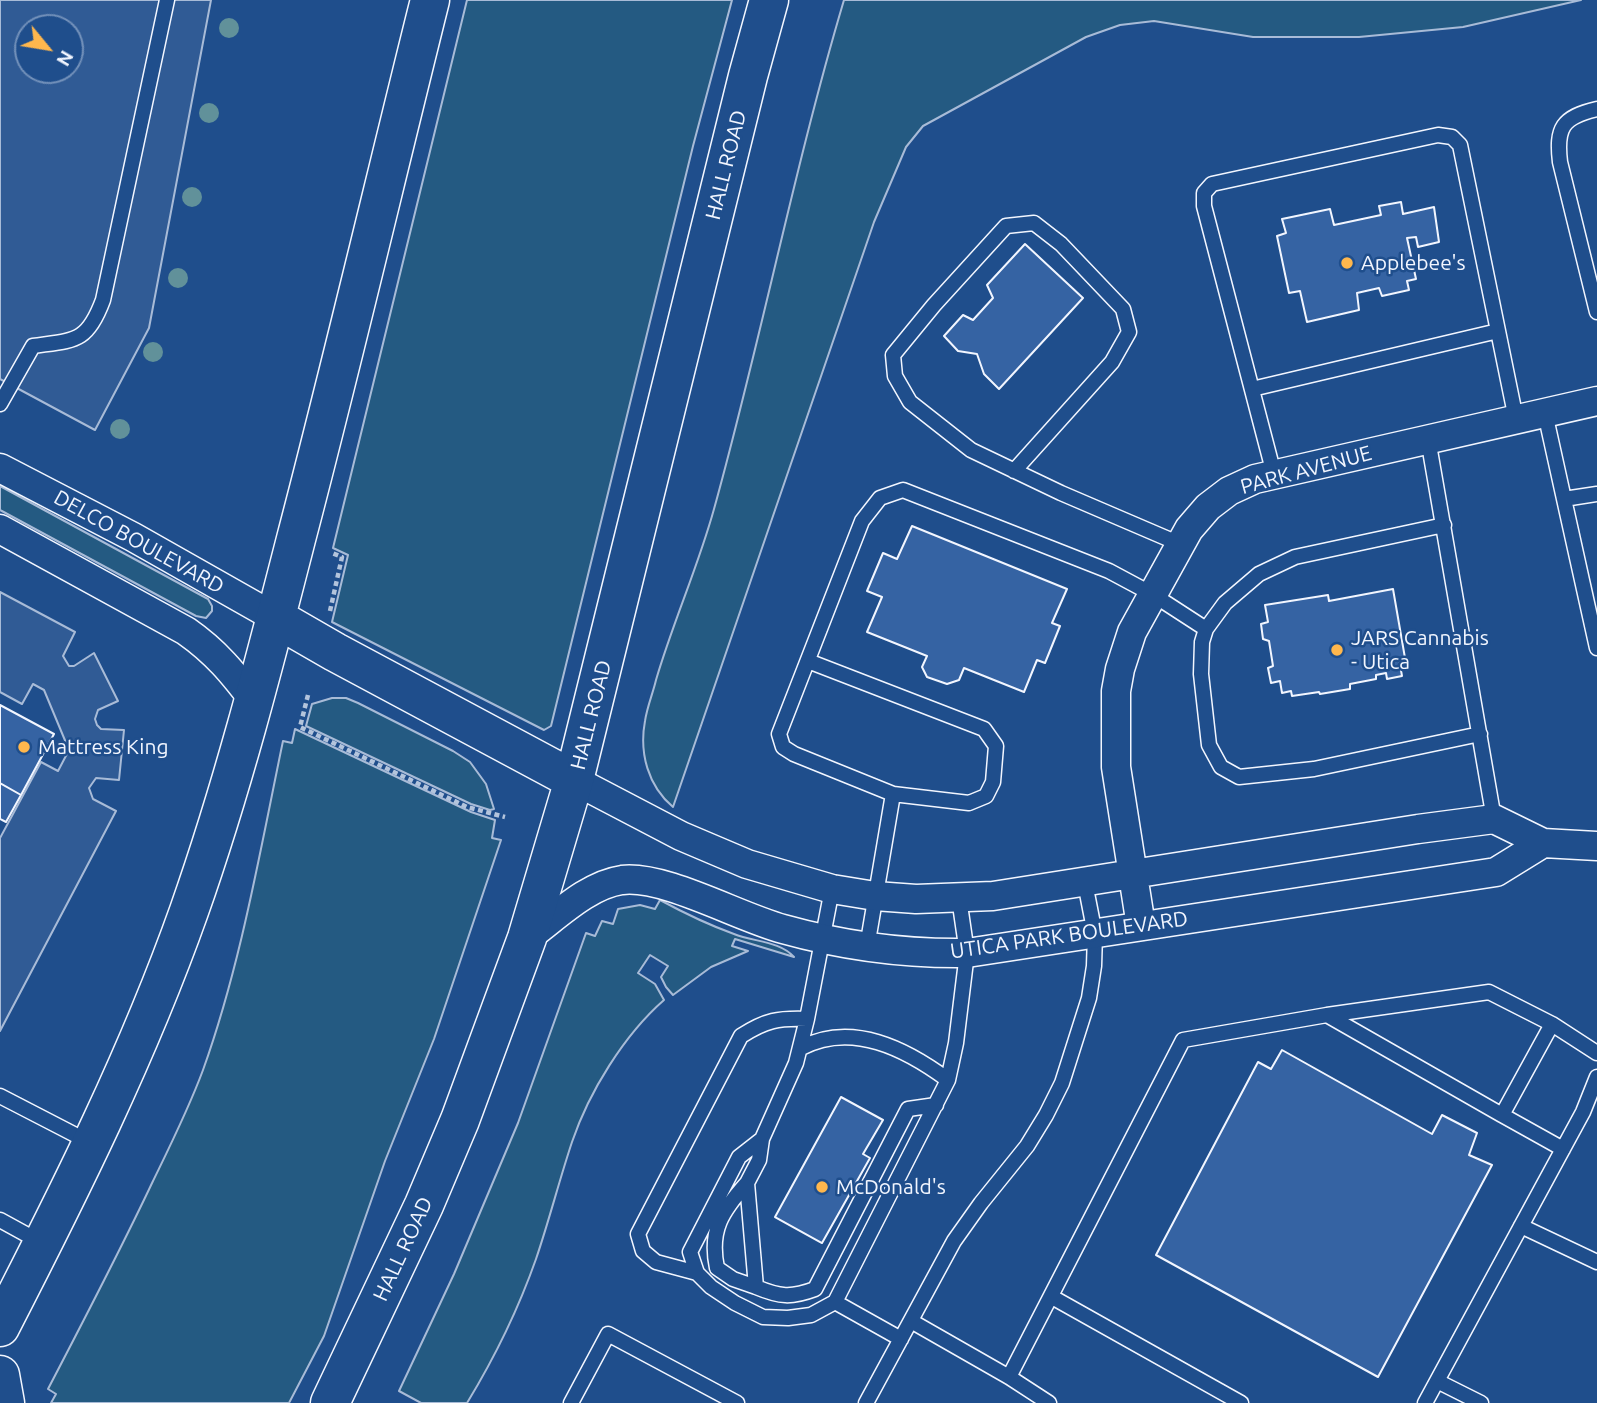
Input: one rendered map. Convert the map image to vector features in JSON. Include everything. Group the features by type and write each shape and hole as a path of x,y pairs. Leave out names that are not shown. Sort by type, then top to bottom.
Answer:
{"highway":[{"path":"0,1327 93,1144 156,997 188,912 255,702 430,0"},
{"name":"HALL ROAD","path":"330,1403 424,1205 460,1120 527,938 574,780 769,0"},
{"path":"276,618 574,780"},
{"path":"0,1375 5,1403"}],"street":[{"name":"PARK AVENUE","path":"1141,926 1116,767 1116,691 1132,632 1189,529 1208,507 1229,491 1255,479 1597,401"},
{"name":"DELCO BOULEVARD","path":"0,468 133,537 276,618"},
{"path":"0,529 186,631 229,666 255,702"},
{"path":"574,780 669,830 725,855 791,878 832,889 875,896 993,896 1494,819 1543,843 1597,846"},
{"name":"UTICA PARK BOULEVARD","path":"527,938 590,892 620,880 650,880 749,919 822,939 904,953 967,953 1496,872 1543,843"}],"lane":[{"path":"0,404 33,346 69,341 85,334 96,321 106,287 167,0"},
{"path":"1596,306 1560,162 1558,139 1566,122 1579,113 1597,109"},
{"path":"1274,474 1204,206 1203,193 1212,184 1438,135 1452,137 1460,145 1516,419"},
{"path":"1014,471 1112,362 1129,332 1124,309 1061,244 1034,223 1006,226 934,304 893,355 895,376 910,402 971,450 1014,471 1180,544"},
{"path":"1252,389 1498,331"},
{"path":"1545,413 1597,648"},
{"path":"1428,439 1494,819"},
{"path":"808,661 984,729 996,746 993,782 986,796 969,803 893,794 794,754 783,747 779,734 863,522 880,498 903,491 1109,571 1206,628"},
{"path":"1564,499 1597,494"},
{"path":"1444,525 1295,557 1259,573 1225,603 1206,628 1202,642 1201,674 1209,746 1220,767 1239,777 1314,769 1480,734"},
{"path":"867,947 893,794"},
{"path":"866,1403 954,1241 1027,1146 1051,1105 1089,999 1095,934 1085,883"},
{"path":"832,889 801,1048 762,1139 759,1160 747,1183 730,1202 716,1229 713,1249 717,1268 733,1279 776,1295 798,1296 816,1289 908,1109 936,1105"},
{"path":"762,1139 739,1157 690,1252 697,1273 711,1287 735,1303 763,1317 811,1315 835,1302 948,1080 956,1043 967,953 959,898"},
{"path":"1009,1377 1183,1040 1327,1015 1489,992 1552,1024 1597,1053"},
{"path":"1327,1015 1563,1149"},
{"path":"697,1273 656,1262 643,1251 638,1234 741,1036 761,1023 782,1018 807,1019"},
{"path":"1502,1115 1552,1024"},
{"path":"801,1048 819,1039 873,1041 914,1056 948,1080"},
{"path":"1425,1403 1583,1112 1597,1077"},
{"path":"0,1096 93,1144"},
{"path":"747,1183 756,1287"},
{"path":"0,1220 43,1243"},
{"path":"1521,1226 1597,1262"},
{"path":"1052,1297 1241,1403"},
{"path":"835,1302 901,1339"},
{"path":"911,1321 1049,1403"},
{"path":"572,1403 608,1334 737,1403"},
{"path":"1437,1381 1481,1403"}],"path":[{"path":"328,620 342,557 332,553"},
{"path":"308,695 300,727 467,807 505,817"}],"shaded area":[{"path":"0,0 211,0 149,328 95,430 0,379"},
{"path":"467,0 732,0 693,146 551,726 544,730 332,622 348,555 333,548"},
{"path":"844,0 1581,0 1463,27 1359,37 1253,37 1154,21 1120,25 1086,37 923,126 906,147 874,222 673,807 657,789 647,768 643,745 646,716 714,509 809,127"},
{"path":"0,486 208,599 212,611 206,618 196,616 0,510"},
{"path":"0,592 75,632 63,656 69,666 74,666 94,653 118,701 98,710 95,719 97,725 101,729 124,730 119,780 96,778 89,788 93,799 116,811 0,1031 0,838 41,762 58,771 69,750 44,690 33,684 22,704 0,692"},
{"path":"332,698 346,698 358,703 470,762 486,784 494,809 471,804 306,726 312,704"},
{"path":"295,729 471,812 495,820 492,838 501,840 434,1039 385,1161 324,1336 289,1403 51,1403 56,1394 48,1389 180,1126 203,1070 239,948 283,741 292,743"},
{"path":"660,900 742,937 782,948 794,957 735,939 732,946 748,951 711,967 673,995 661,977 668,966 650,955 638,973 655,984 664,1000 622,1047 588,1104 572,1142 529,1278 496,1351 467,1403 421,1403 399,1391 454,1274 518,1123 586,933 595,936 602,921 613,924 618,909 640,905 655,909"}],"building":[{"name":"Applebee's","path":"1401,202 1403,214 1434,207 1439,242 1418,247 1416,237 1407,238 1416,279 1407,281 1409,290 1382,296 1379,288 1357,293 1359,310 1307,322 1300,291 1289,293 1277,236 1286,233 1282,219 1330,209 1334,225 1381,215 1379,206"},
{"path":"1025,244 1083,298 999,389 984,374 977,354 958,351 944,336 963,315 973,320 993,298 987,285"},
{"path":"912,526 1067,589 1052,623 1060,626 1045,663 1037,660 1024,692 964,668 959,680 947,684 927,677 922,667 927,656 867,632 882,597 867,591 883,553 897,559"},
{"name":"JARS Cannabis - Utica","path":"1393,589 1405,658 1399,659 1402,676 1387,679 1386,673 1376,675 1376,679 1350,684 1350,689 1292,696 1291,691 1282,693 1280,681 1271,683 1268,668 1273,666 1269,641 1263,639 1261,624 1268,622 1265,605 1328,595 1329,601"},
{"name":"Mattress King","path":"0,705 54,734 21,795 0,783"},
{"path":"0,783 21,795 6,822 0,819"},
{"path":"1282,1050 1432,1134 1442,1115 1477,1133 1469,1155 1492,1165 1378,1377 1156,1255 1258,1062 1271,1069"},
{"name":"McDonald's","path":"841,1097 883,1120 863,1154 870,1158 822,1243 775,1217"}],"place":[{"name":"Applebee's","path":"1347,263"},
{"name":"JARS Cannabis - Utica","path":"1337,650"},
{"name":"Mattress King","path":"24,747"},
{"name":"McDonald's","path":"822,1187"}]}
